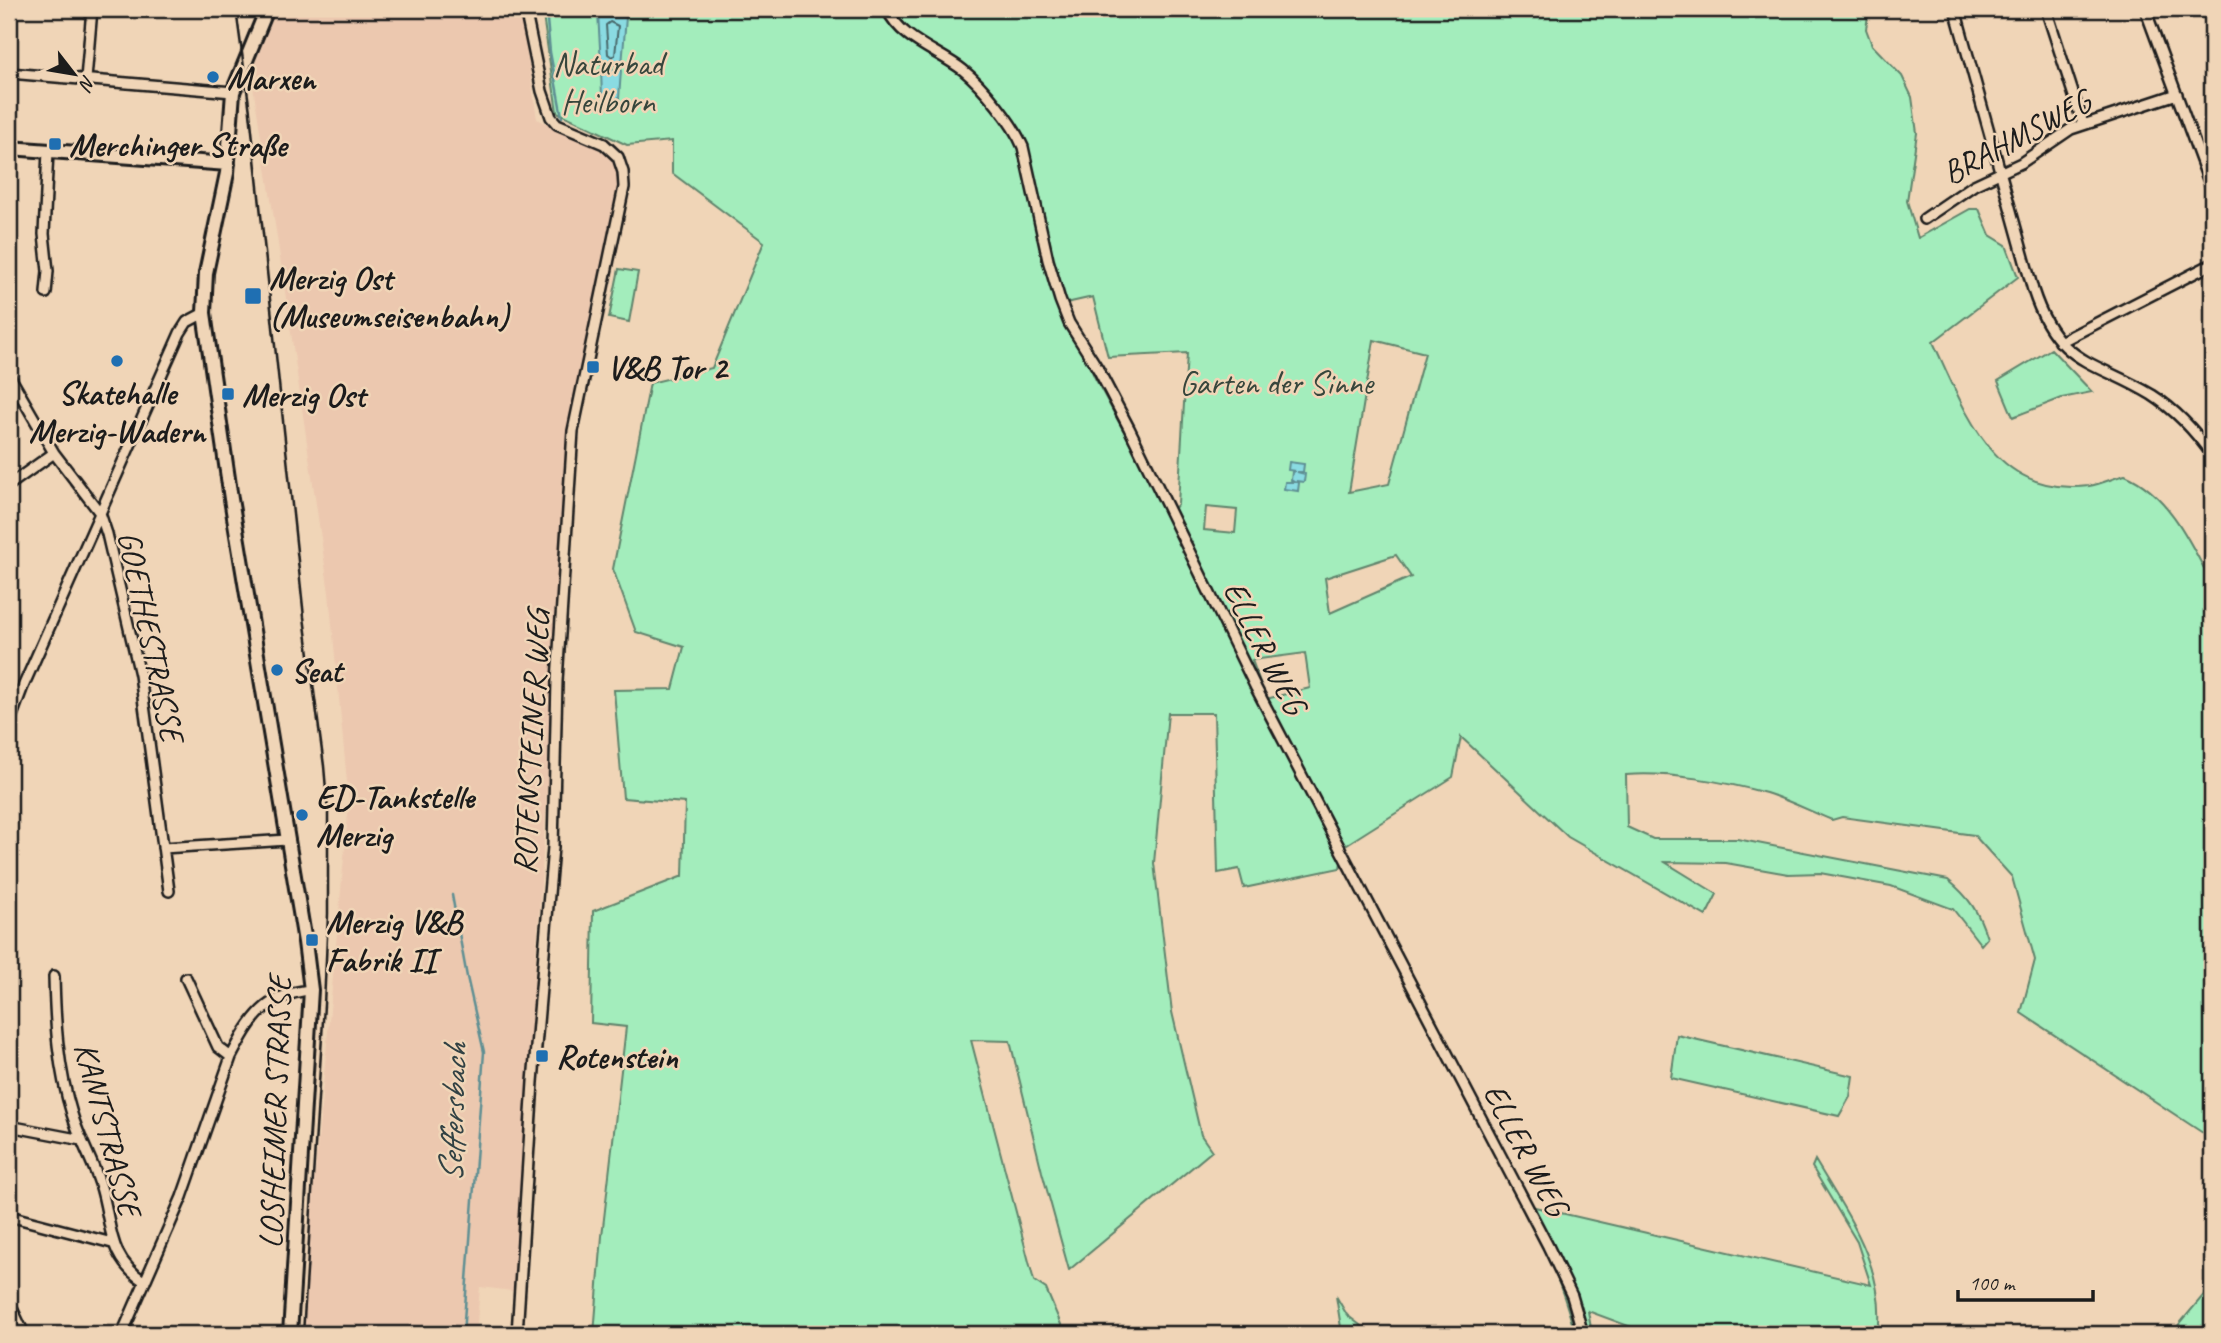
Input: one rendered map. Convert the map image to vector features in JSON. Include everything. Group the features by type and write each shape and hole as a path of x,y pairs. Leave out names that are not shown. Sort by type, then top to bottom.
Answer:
{"main road":[{"name":"LOSHEIMER STRASSE","path":"267,9 233,92 228,164 206,273 204,313 231,499 311,990 290,1334"},
{"path":"9,148 228,164"}],"street":[{"path":"86,79 92,9"},
{"name":"ROTENSTEINER WEG","path":"517,1334 533,1082 553,847 557,681 573,431 620,211 623,172 618,157 604,144 557,124 551,117 542,91 525,9"},
{"name":"ELLER WEG","path":"887,9 891,18 914,40 964,71 999,108 1017,135 1023,147 1037,216 1057,290 1069,323 1110,393 1256,688 1548,1246 1572,1296 1583,1334"},
{"path":"1955,9 2040,312 2060,342 2088,364 2137,387 2168,406 2193,429 2212,455"},
{"path":"2046,9 2083,124"},
{"path":"2145,9 2210,177 2212,190"},
{"path":"9,73 233,92"},
{"name":"BRAHMSWEG","path":"1924,219 1974,185 2001,173 2083,124 2176,94"},
{"path":"46,293 48,271 44,234 48,151"},
{"path":"2060,342 2212,264"},
{"path":"9,724 11,707 180,333 187,322 204,313"},
{"name":"GOETHESTRASSE","path":"9,375 54,453 100,513 140,675 169,891"},
{"path":"9,485 54,453"},
{"path":"163,848 287,841"},
{"name":"KANTSTRASSE","path":"54,976 60,1065 65,1091 100,1184 112,1243 127,1269 145,1282"},
{"path":"186,978 218,1048 231,1057"},
{"path":"122,1334 182,1197 231,1057 254,1017 264,1007 274,999 311,990"},
{"path":"9,1126 82,1140"},
{"path":"9,1216 112,1243"},
{"path":"9,1302 24,1334"}],"shaded area":[{"path":"276,9 517,9 522,18 537,119 593,145 614,159 619,180 571,420 513,1291 480,1287 476,1334 303,1334 349,803 329,593 251,74"}],"green space":[{"path":"542,9 1869,9 1866,29 1872,45 1902,76 1912,97 1917,133 1907,201 1918,238 1970,209 1979,209 1990,235 2006,245 2018,277 1933,342 1972,421 1987,445 2006,464 2029,478 2056,486 2089,486 2125,475 2141,483 2177,521 2212,584 2212,1139 2021,1013 2035,960 2012,877 1974,835 1842,817 1832,820 1766,793 1733,785 1677,776 1626,775 1627,827 1653,839 1737,839 1948,880 1972,906 1987,938 1981,945 1953,909 1891,886 1820,873 1788,874 1726,863 1665,862 1717,894 1706,916 1568,837 1461,737 1453,777 1344,846 1340,868 1244,888 1239,869 1218,873 1214,713 1168,713 1154,863 1172,1012 1201,1135 1212,1151 1069,1270 1010,1041 971,1040 1034,1281 1046,1289 1065,1334 594,1334 602,1236 626,1027 591,1023 593,911 683,876 685,803 623,798 614,690 673,689 684,647 636,632 613,569 650,383 712,368 764,242 672,173 672,141 627,145 557,112","holes":["1093,297 1108,357 1187,353 1178,504 1169,515 1095,378 1062,304","1374,340 1425,353 1389,484 1349,492","1206,507 1237,510 1235,533 1204,530","1396,555 1411,577 1330,613 1325,578","1305,653 1310,688 1266,699 1252,660"]},
{"path":"619,269 638,272 629,322 609,318"},
{"path":"2051,349 2092,392 2062,398 2013,417 1998,381"},
{"path":"1677,1035 1853,1076 1850,1097 1839,1116 1671,1078"},
{"path":"1815,1160 1862,1243 1870,1265 1879,1310 1878,1334 1650,1334 1588,1311 1592,1334 1575,1334 1553,1268 1522,1204 1871,1285 1857,1242 1812,1167"},
{"path":"2212,1285 2212,1334 2171,1334"},
{"path":"1336,1296 1347,1315 1364,1328 1366,1334 1342,1334"}],"water":[{"path":"598,13 626,17 622,65 601,64"},
{"path":"601,69 621,70 619,99 602,97"},
{"path":"1289,462 1304,464 1303,472 1297,472 1305,474 1304,482 1296,481 1299,483 1298,491 1284,489 1285,482 1294,482 1291,480 1292,472 1295,471 1288,470"}],"waterway":[{"name":"Seffersbach","path":"546,9 550,52 562,117"},
{"name":"Seffersbach","path":"452,895 484,1052 463,1334"}],"railway":[{"path":"236,9 250,112 304,617 328,813 328,914 324,1005 303,1334"}],"place":[{"name":"Marxen","path":"213,77"},
{"name":"Merchinger Straße","path":"55,144"},
{"name":"Merzig Ost (Museumseisenbahn)","path":"253,296"},
{"name":"Skatehalle Merzig-Wadern","path":"117,361"},
{"name":"V&B Tor 2","path":"593,367"},
{"name":"Merzig Ost","path":"228,394"},
{"name":"Seat","path":"277,670"},
{"name":"ED-Tankstelle Merzig","path":"302,815"},
{"name":"Merzig V&B Fabrik II","path":"312,940"},
{"name":"Rotenstein","path":"542,1056"}],"park label":[{"name":"Naturbad Heilborn","path":"608,82"},
{"name":"Garten der Sinne","path":"1276,382"}]}
